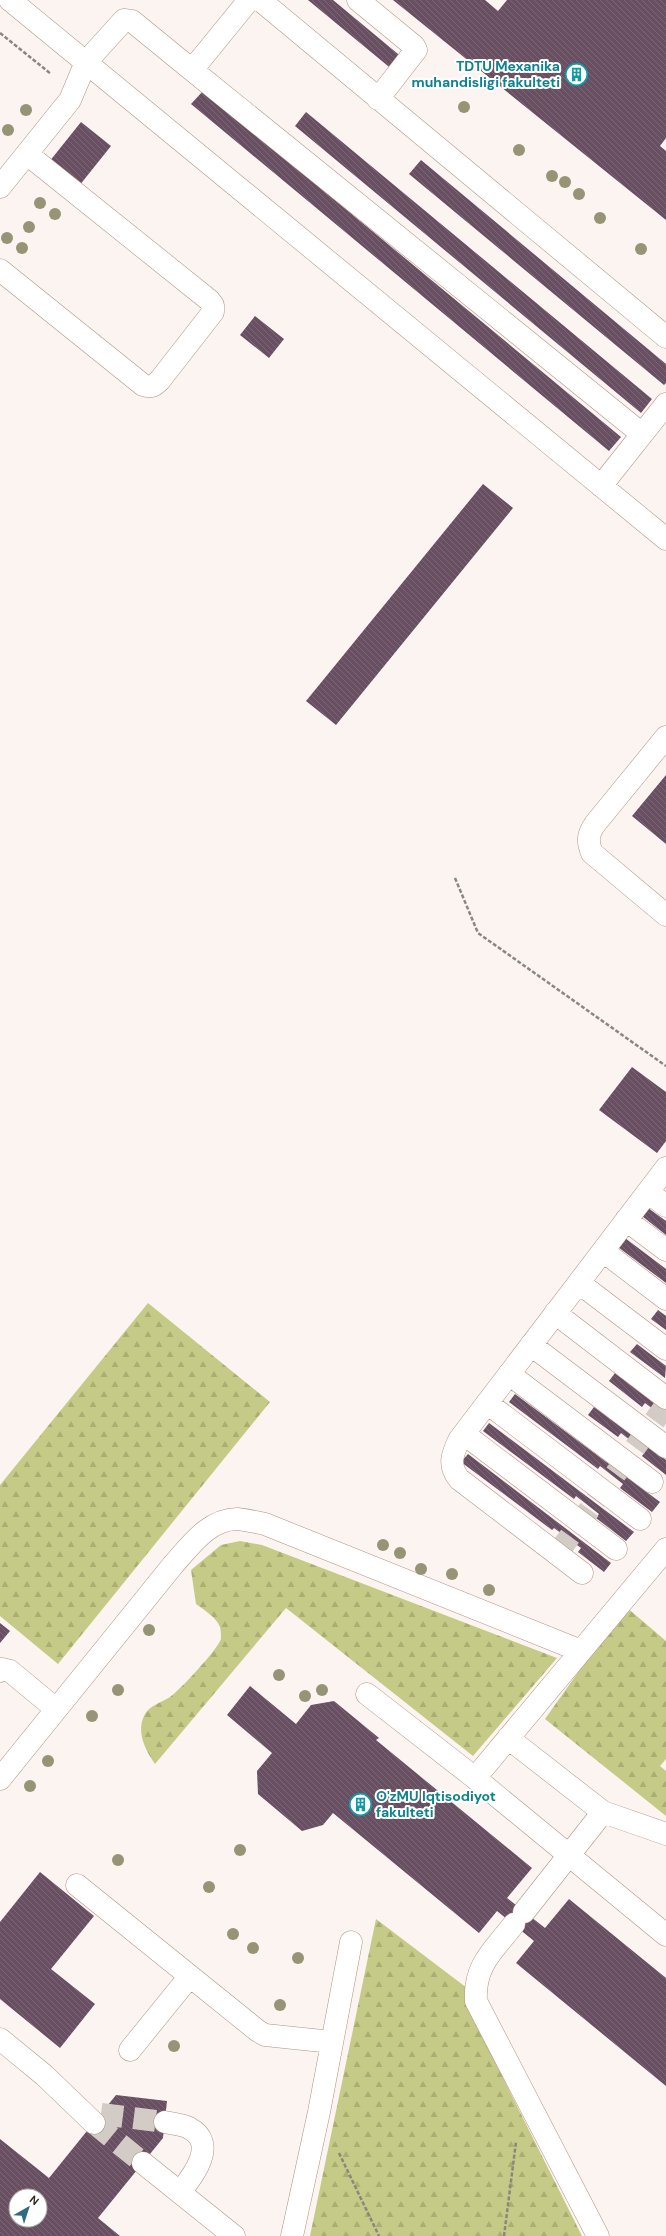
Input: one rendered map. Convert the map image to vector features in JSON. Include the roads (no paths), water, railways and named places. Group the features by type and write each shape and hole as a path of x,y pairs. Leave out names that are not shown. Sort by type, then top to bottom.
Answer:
{"lane":[{"path":"10,0 666,539"},
{"path":"192,70 248,0"},
{"path":"260,0 666,337"},
{"path":"358,0 414,46 416,50 378,99"},
{"path":"0,187 74,92 86,62 121,22 128,20 192,70 642,434"},
{"path":"0,270 143,385 149,387 155,386 213,312 213,305 209,300 27,154"},
{"path":"601,486 666,404"},
{"path":"666,737 589,832 588,843 592,853 666,915"},
{"path":"582,1573 459,1479 452,1470 451,1461 453,1452 464,1434 666,1168"},
{"path":"648,1192 666,1206"},
{"path":"626,1220 666,1250"},
{"path":"603,1251 666,1299"},
{"path":"579,1283 666,1349"},
{"path":"555,1313 666,1398"},
{"path":"531,1345 666,1447"},
{"path":"509,1374 652,1482"},
{"path":"487,1403 640,1519"},
{"path":"464,1434 616,1549"},
{"path":"0,1779 198,1537 215,1524 236,1519 265,1524 581,1651"},
{"path":"475,1778 665,1553"},
{"path":"0,1671 2,1669 10,1671 56,1709"},
{"path":"367,1694 475,1778 666,1935"},
{"path":"508,1738 603,1812 666,1834"},
{"path":"598,2236 476,2001 475,1986 478,1974 484,1961 603,1812"},
{"path":"77,1885 265,2035 332,2042"},
{"path":"292,2236 319,2112 351,1942"},
{"path":"130,2050 190,1976"},
{"path":"0,2039 92,2116"},
{"path":"165,2122 188,2127 200,2136 203,2146 202,2160 192,2177 180,2192"},
{"path":"143,2163 234,2236"}],"tunnel":[{"path":"557,1554 666,1405"},
{"path":"101,2114 165,2122"},
{"path":"94,2123 143,2163"}],"place":[{"name":"TDTU Mexanika muhandisligi fakulteti","path":"576,74"},
{"name":"O'zMU Iqtisodiyot fakulteti","path":"361,1804"}]}
